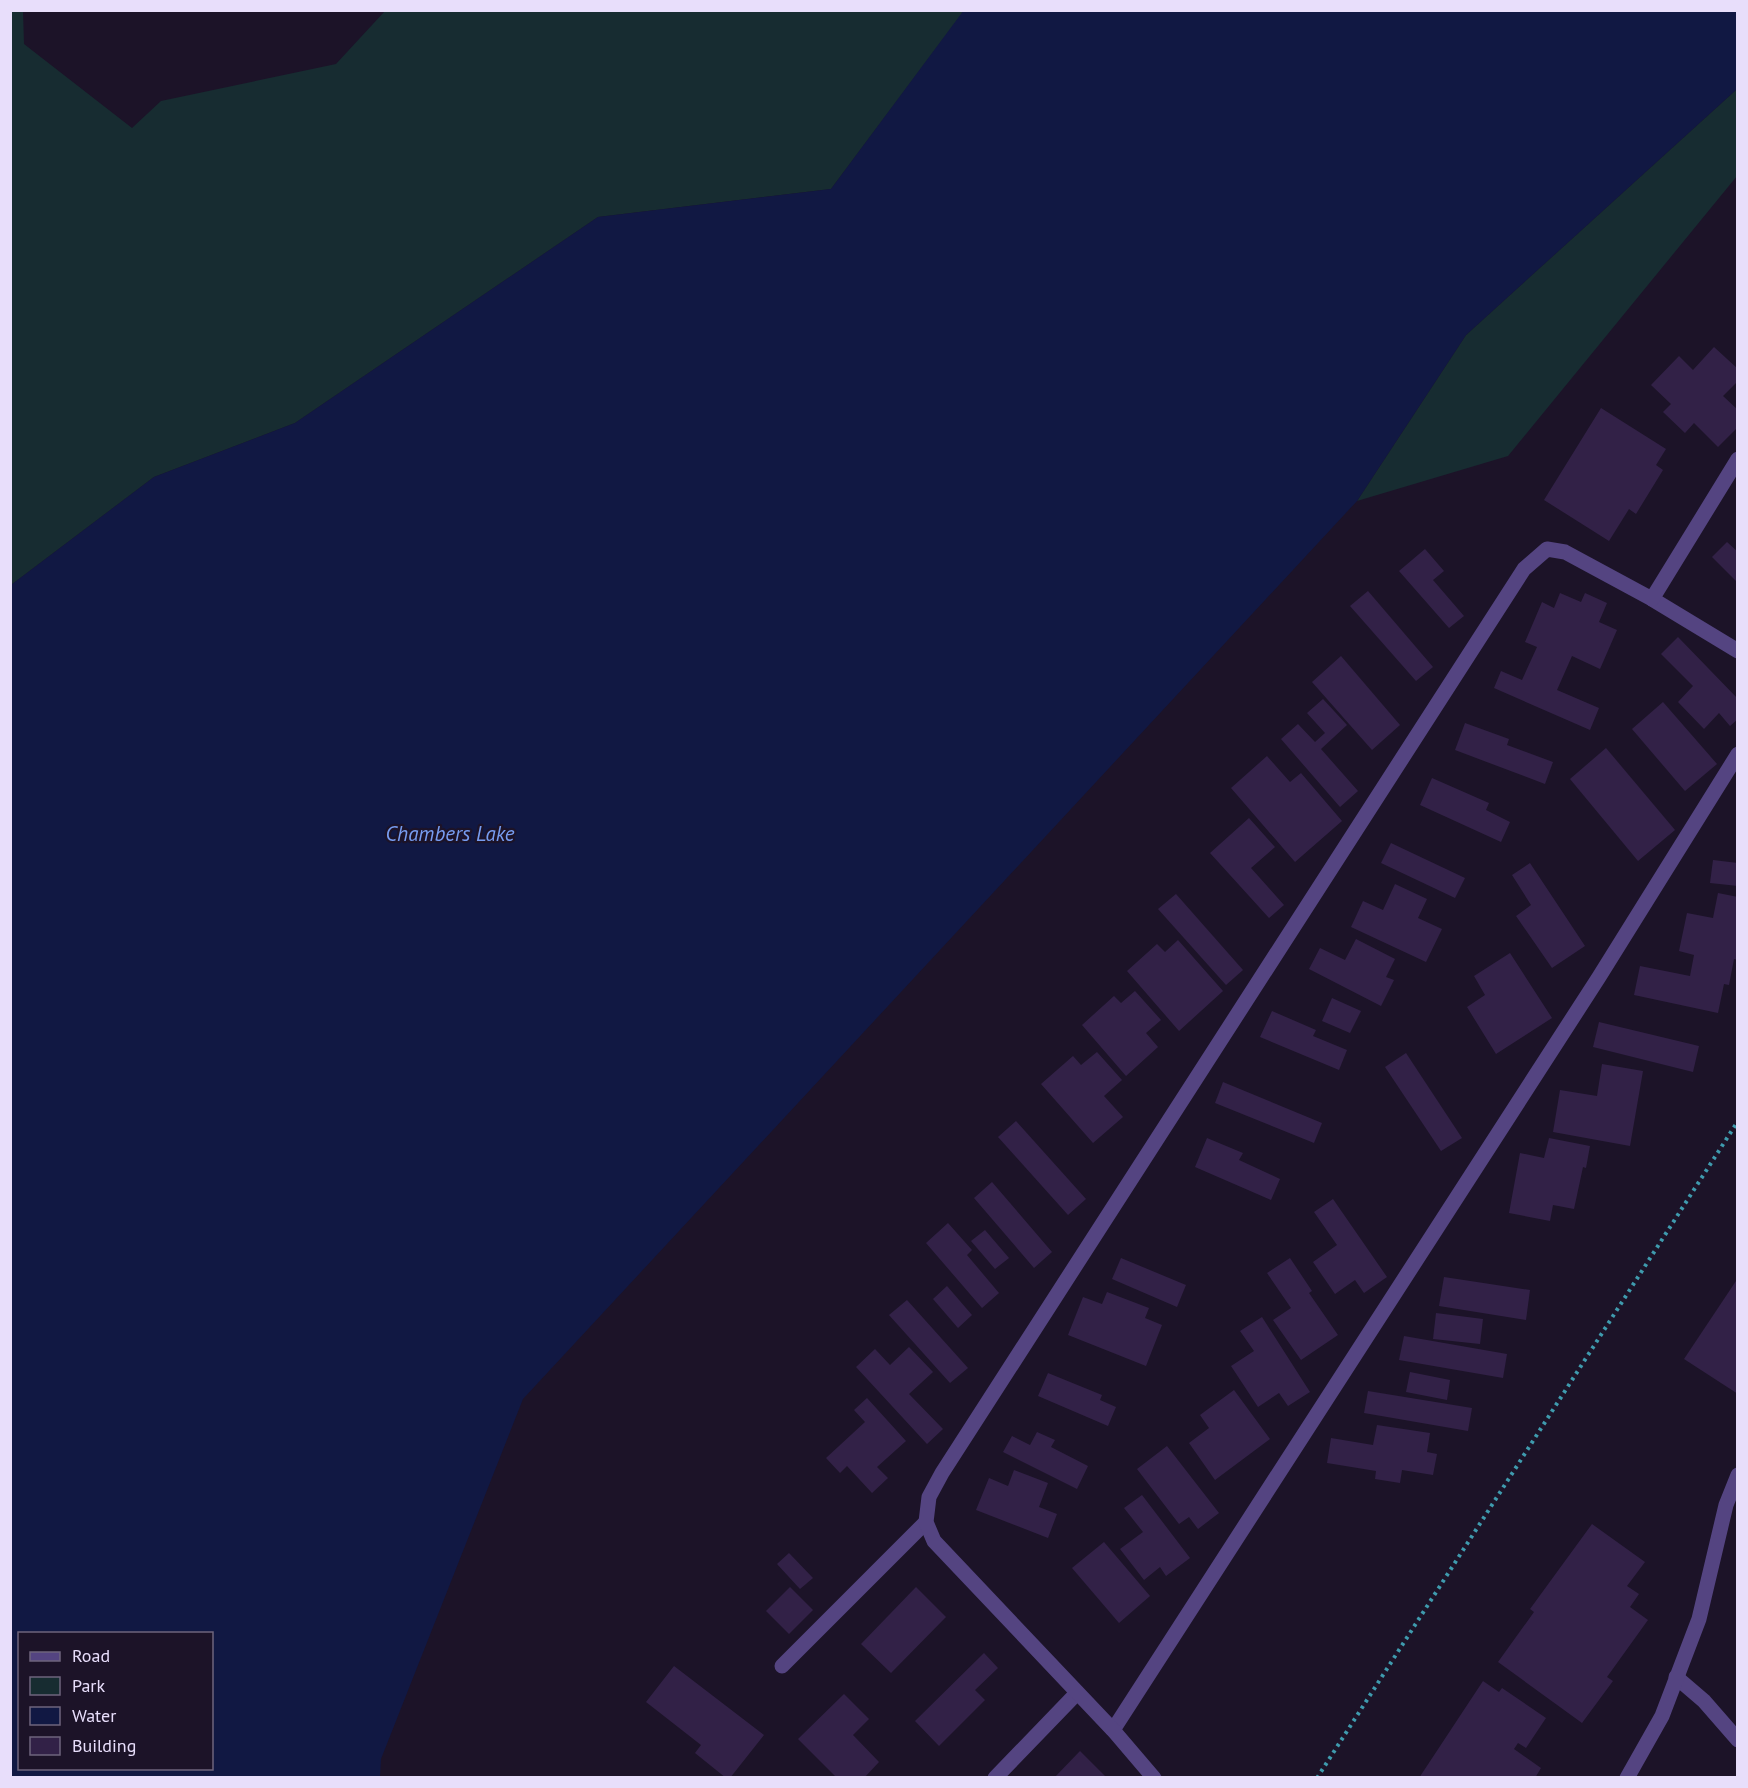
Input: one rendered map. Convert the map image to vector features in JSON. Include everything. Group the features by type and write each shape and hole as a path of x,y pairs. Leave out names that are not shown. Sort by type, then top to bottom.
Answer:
{"street":[{"path":"1652,599 1737,459"},
{"path":"1154,1778 1113,1730 933,1541 926,1522 929,1497 942,1473 1524,569 1547,549 1565,552 1652,599 1737,651"},
{"path":"1113,1730 1599,977 1737,754"},
{"path":"1627,1778 1662,1716 1699,1619 1726,1505 1737,1475"},
{"path":"782,1666 926,1522"},
{"path":"1676,1677 1704,1701 1737,1740"},
{"path":"995,1778 1077,1693"}],"path":[{"path":"1317,1778 1737,1121"}],"green space":[{"path":"11,11 23,11 24,44 132,128 161,101 336,64 385,11 964,11 831,189 598,217 295,423 154,477 11,585"},
{"path":"1737,89 1737,176 1508,456 1357,501 1466,335"}],"water":[{"name":"Chambers Lake","path":"964,10 1737,11 1737,89 1466,335 1357,501 523,1399 381,1759 380,1777 11,1777 11,585 154,477 295,423 598,217 831,189"}],"building":[{"path":"1714,347 1738,369 1738,381 1723,396 1738,410 1738,427 1718,447 1694,423 1685,433 1663,412 1671,404 1651,385 1679,356 1693,370"},
{"path":"1601,408 1666,449 1656,465 1663,470 1636,514 1629,509 1609,541 1544,500"},
{"path":"1727,542 1738,552 1738,583 1712,557"},
{"path":"1425,549 1444,571 1433,580 1464,616 1449,628 1399,571"},
{"path":"1368,591 1433,667 1416,681 1350,606"},
{"path":"1560,593 1581,602 1585,593 1607,603 1599,622 1617,630 1600,669 1572,656 1557,690 1599,708 1590,730 1494,688 1501,671 1522,680 1537,647 1525,642 1542,602 1554,608"},
{"path":"1678,637 1738,699 1738,719 1730,726 1719,713 1704,729 1678,702 1693,686 1661,654"},
{"path":"1341,656 1400,725 1372,750 1312,682"},
{"path":"1323,699 1347,725 1321,749 1358,791 1340,807 1281,739 1298,724 1315,742 1325,733 1307,713"},
{"path":"1663,702 1717,764 1685,791 1632,729"},
{"path":"1465,723 1509,739 1507,745 1553,762 1545,784 1455,750"},
{"path":"1606,748 1675,830 1638,861 1570,779"},
{"path":"1267,756 1290,782 1301,773 1342,821 1295,862 1231,788"},
{"path":"1432,778 1489,803 1486,810 1510,822 1501,842 1420,805"},
{"path":"1249,818 1275,847 1251,868 1284,905 1269,918 1210,853"},
{"path":"1391,843 1465,878 1455,898 1381,863"},
{"path":"1713,860 1738,863 1738,886 1710,883"},
{"path":"1530,863 1585,946 1552,968 1516,916 1531,905 1512,875"},
{"path":"1395,884 1427,899 1418,918 1442,929 1426,962 1351,927 1363,901 1383,910"},
{"path":"1718,893 1738,897 1738,960 1734,959 1729,985 1724,984 1718,1013 1634,995 1640,966 1690,976 1694,955 1679,951 1687,913 1713,918"},
{"path":"1176,894 1243,970 1226,985 1158,909"},
{"path":"1356,939 1395,959 1386,977 1394,980 1381,1006 1309,969 1320,948 1345,960"},
{"path":"1178,940 1223,991 1179,1031 1127,971 1157,944 1165,952"},
{"path":"1510,953 1552,1018 1496,1054 1467,1007 1485,995 1474,976"},
{"path":"1135,991 1161,1020 1146,1033 1158,1047 1126,1076 1082,1025 1114,996 1121,1003"},
{"path":"1332,998 1361,1011 1350,1033 1322,1021"},
{"path":"1272,1011 1316,1030 1313,1036 1347,1050 1339,1070 1260,1037"},
{"path":"1599,1022 1699,1046 1693,1072 1593,1047"},
{"path":"1097,1052 1122,1080 1104,1096 1123,1117 1093,1143 1041,1084 1073,1056 1081,1065"},
{"path":"1406,1053 1462,1138 1441,1151 1385,1067"},
{"path":"1602,1064 1643,1071 1630,1146 1553,1132 1560,1090 1597,1096"},
{"path":"1223,1082 1322,1123 1314,1143 1215,1103"},
{"path":"1016,1121 1086,1199 1068,1215 998,1137"},
{"path":"1207,1138 1243,1153 1239,1160 1280,1179 1271,1200 1195,1167"},
{"path":"1549,1138 1590,1146 1574,1209 1553,1205 1550,1221 1509,1213 1520,1153 1544,1158"},
{"path":"992,1182 1052,1252 1034,1268 974,1198"},
{"path":"1333,1199 1387,1277 1364,1293 1355,1280 1335,1294 1313,1262 1337,1245 1314,1212"},
{"path":"948,1223 972,1250 967,1255 999,1293 982,1308 926,1243"},
{"path":"985,1230 1009,1258 995,1269 971,1241"},
{"path":"1121,1258 1186,1285 1177,1307 1112,1279"},
{"path":"1290,1258 1312,1291 1309,1293 1338,1335 1301,1360 1273,1320 1291,1308 1267,1273"},
{"path":"1444,1277 1530,1290 1526,1320 1439,1306"},
{"path":"1738,1278 1738,1394 1684,1359"},
{"path":"947,1286 972,1315 958,1328 933,1299"},
{"path":"1107,1292 1149,1308 1145,1318 1162,1325 1146,1366 1068,1335 1083,1297 1102,1304"},
{"path":"907,1300 968,1368 950,1383 889,1315"},
{"path":"1436,1313 1483,1319 1480,1344 1433,1339"},
{"path":"1262,1317 1310,1392 1288,1406 1279,1393 1258,1407 1231,1366 1254,1351 1240,1331"},
{"path":"1404,1336 1507,1354 1503,1378 1399,1360"},
{"path":"909,1347 933,1372 909,1394 943,1429 927,1444 856,1367 875,1349 890,1365"},
{"path":"1410,1372 1450,1380 1447,1400 1406,1392"},
{"path":"1048,1373 1102,1395 1100,1400 1116,1407 1108,1426 1038,1396"},
{"path":"1234,1390 1270,1439 1215,1480 1189,1443 1209,1428 1200,1415"},
{"path":"1368,1391 1472,1408 1468,1431 1364,1413"},
{"path":"867,1398 906,1441 877,1467 888,1478 872,1493 847,1466 840,1473 826,1458 865,1422 854,1410"},
{"path":"1377,1425 1430,1433 1427,1452 1437,1454 1433,1475 1402,1470 1400,1483 1375,1479 1376,1471 1327,1463 1331,1438 1373,1445"},
{"path":"1037,1432 1055,1440 1051,1447 1088,1466 1077,1489 1003,1452 1012,1436 1030,1445"},
{"path":"1167,1446 1219,1513 1198,1529 1189,1517 1179,1524 1137,1469"},
{"path":"1014,1470 1048,1483 1039,1507 1057,1514 1048,1538 976,1510 989,1478 1008,1486"},
{"path":"1142,1495 1190,1558 1166,1576 1160,1567 1144,1580 1120,1549 1143,1532 1124,1508"},
{"path":"1592,1524 1645,1562 1627,1586 1639,1594 1630,1607 1648,1620 1607,1677 1613,1681 1582,1723 1498,1662 1534,1612 1530,1609"},
{"path":"1104,1542 1150,1596 1119,1623 1072,1568"},
{"path":"789,1553 813,1578 800,1589 777,1564"},
{"path":"790,1587 813,1610 789,1634 766,1611"},
{"path":"916,1587 946,1617 891,1673 861,1644"},
{"path":"984,1653 998,1668 975,1690 985,1700 939,1746 915,1721"},
{"path":"674,1666 764,1735 730,1778 726,1778 695,1753 701,1745 646,1702"},
{"path":"1483,1681 1499,1692 1502,1688 1546,1718 1526,1748 1518,1743 1514,1749 1541,1768 1535,1778 1419,1778"},
{"path":"844,1694 869,1719 853,1735 879,1762 864,1778 837,1778 798,1739"},
{"path":"1080,1751 1107,1778 1054,1778"}]}
